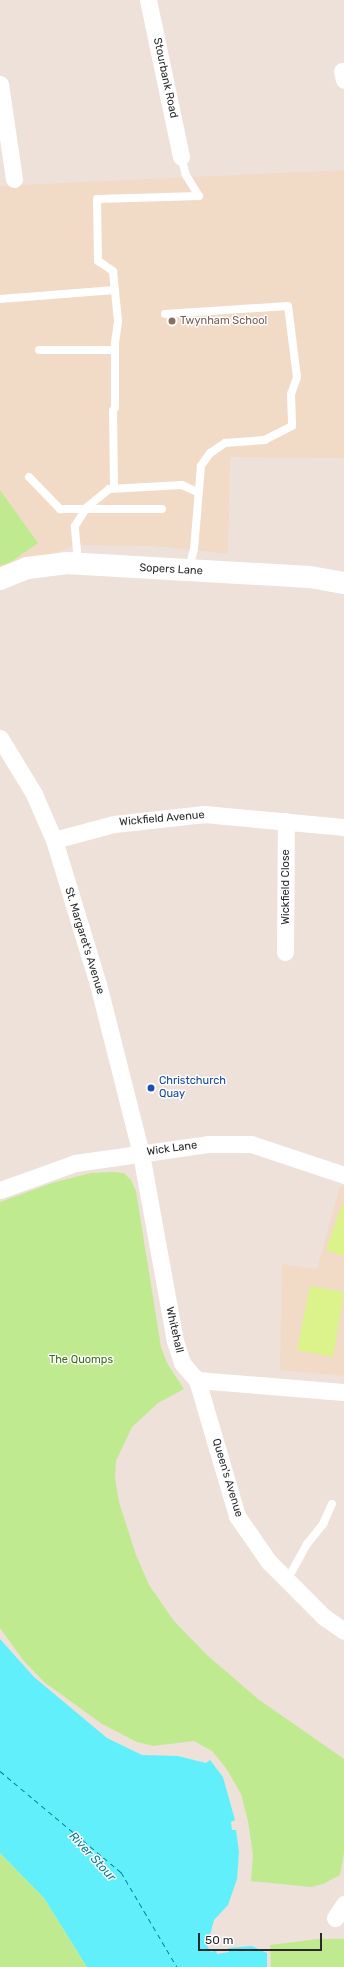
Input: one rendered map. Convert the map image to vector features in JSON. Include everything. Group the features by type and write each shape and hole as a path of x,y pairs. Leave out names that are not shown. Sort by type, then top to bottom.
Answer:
{"street":[{"name":"Stourbank Road","path":"148,0 182,157"},
{"path":"0,84 14,179"},
{"name":"Sopers Lane","path":"0,579 27,568 50,564 78,564 310,577 344,583"},
{"name":"St. Margaret's Avenue","path":"0,738 34,794 54,840 98,984 141,1154"},
{"name":"Wickfield Avenue","path":"54,840 114,824 204,814 344,827"},
{"name":"Wickfield Close","path":"286,821 286,952"},
{"name":"Wick Lane","path":"0,1190 75,1163 208,1144 251,1144 344,1175"},
{"name":"Whitehall","path":"141,1154 175,1341 182,1363 197,1380"},
{"path":"197,1380 344,1392"},
{"name":"Queen's Avenue","path":"197,1380 236,1516 269,1562 324,1617 344,1631"}],"lane":[{"path":"114,488 115,350 118,321 113,271 98,261 97,199 199,196 186,175 182,157"},
{"path":"0,299 115,290"},
{"path":"165,314 288,306 297,377 291,394 292,426 265,440 225,443 210,453 201,466 197,492 194,549 188,571"},
{"path":"39,350 115,350"},
{"path":"29,477 60,509 87,507 162,510"},
{"path":"78,564 75,526 87,507 110,489 182,485 197,492"},
{"path":"287,1580 307,1544 324,1524 332,1504"}],"shaded area":[{"name":"Twynham School","path":"344,170 344,458 230,457 228,554 155,546 77,545 0,572 0,186"},
{"path":"340,1186 344,1187 344,1376 280,1370 282,1264 317,1269"}],"green space":[{"path":"0,490 38,543 9,563 0,565"},
{"name":"The Quomps","path":"91,1173 124,1173 131,1180 136,1191 161,1347 167,1363 184,1389 158,1403 132,1427 116,1461 115,1478 119,1502 136,1555 149,1585 174,1621 207,1655 258,1699 344,1759 344,1853 340,1875 323,1884 311,1887 251,1881 253,1855 248,1821 241,1794 226,1768 212,1751 194,1741 153,1746 137,1742 102,1724 44,1682 23,1660 0,1628 0,1202 55,1182"},
{"path":"342,1205 344,1206 344,1256 326,1250"},
{"path":"310,1286 344,1292 333,1357 297,1350"},
{"path":"0,1853 44,1898 87,1967 0,1967"},
{"path":"318,1939 344,1939 344,1967 271,1967 270,1945"}],"water":[{"name":"River Stour","path":"0,1639 34,1677 107,1738 142,1755 178,1756 206,1763 210,1760 223,1777 235,1820 231,1822 232,1830 236,1830 239,1852 237,1879 228,1905 214,1920 207,1946 211,1952 216,1950 217,1954 229,1952 228,1948 252,1946 267,1953 267,1967 87,1967 44,1898 0,1853"}],"ferry route":[{"path":"0,1771 121,1872 177,1967"}],"place":[{"name":"Twynham School","path":"172,321"},
{"name":"Christchurch Quay","path":"151,1088"}]}
